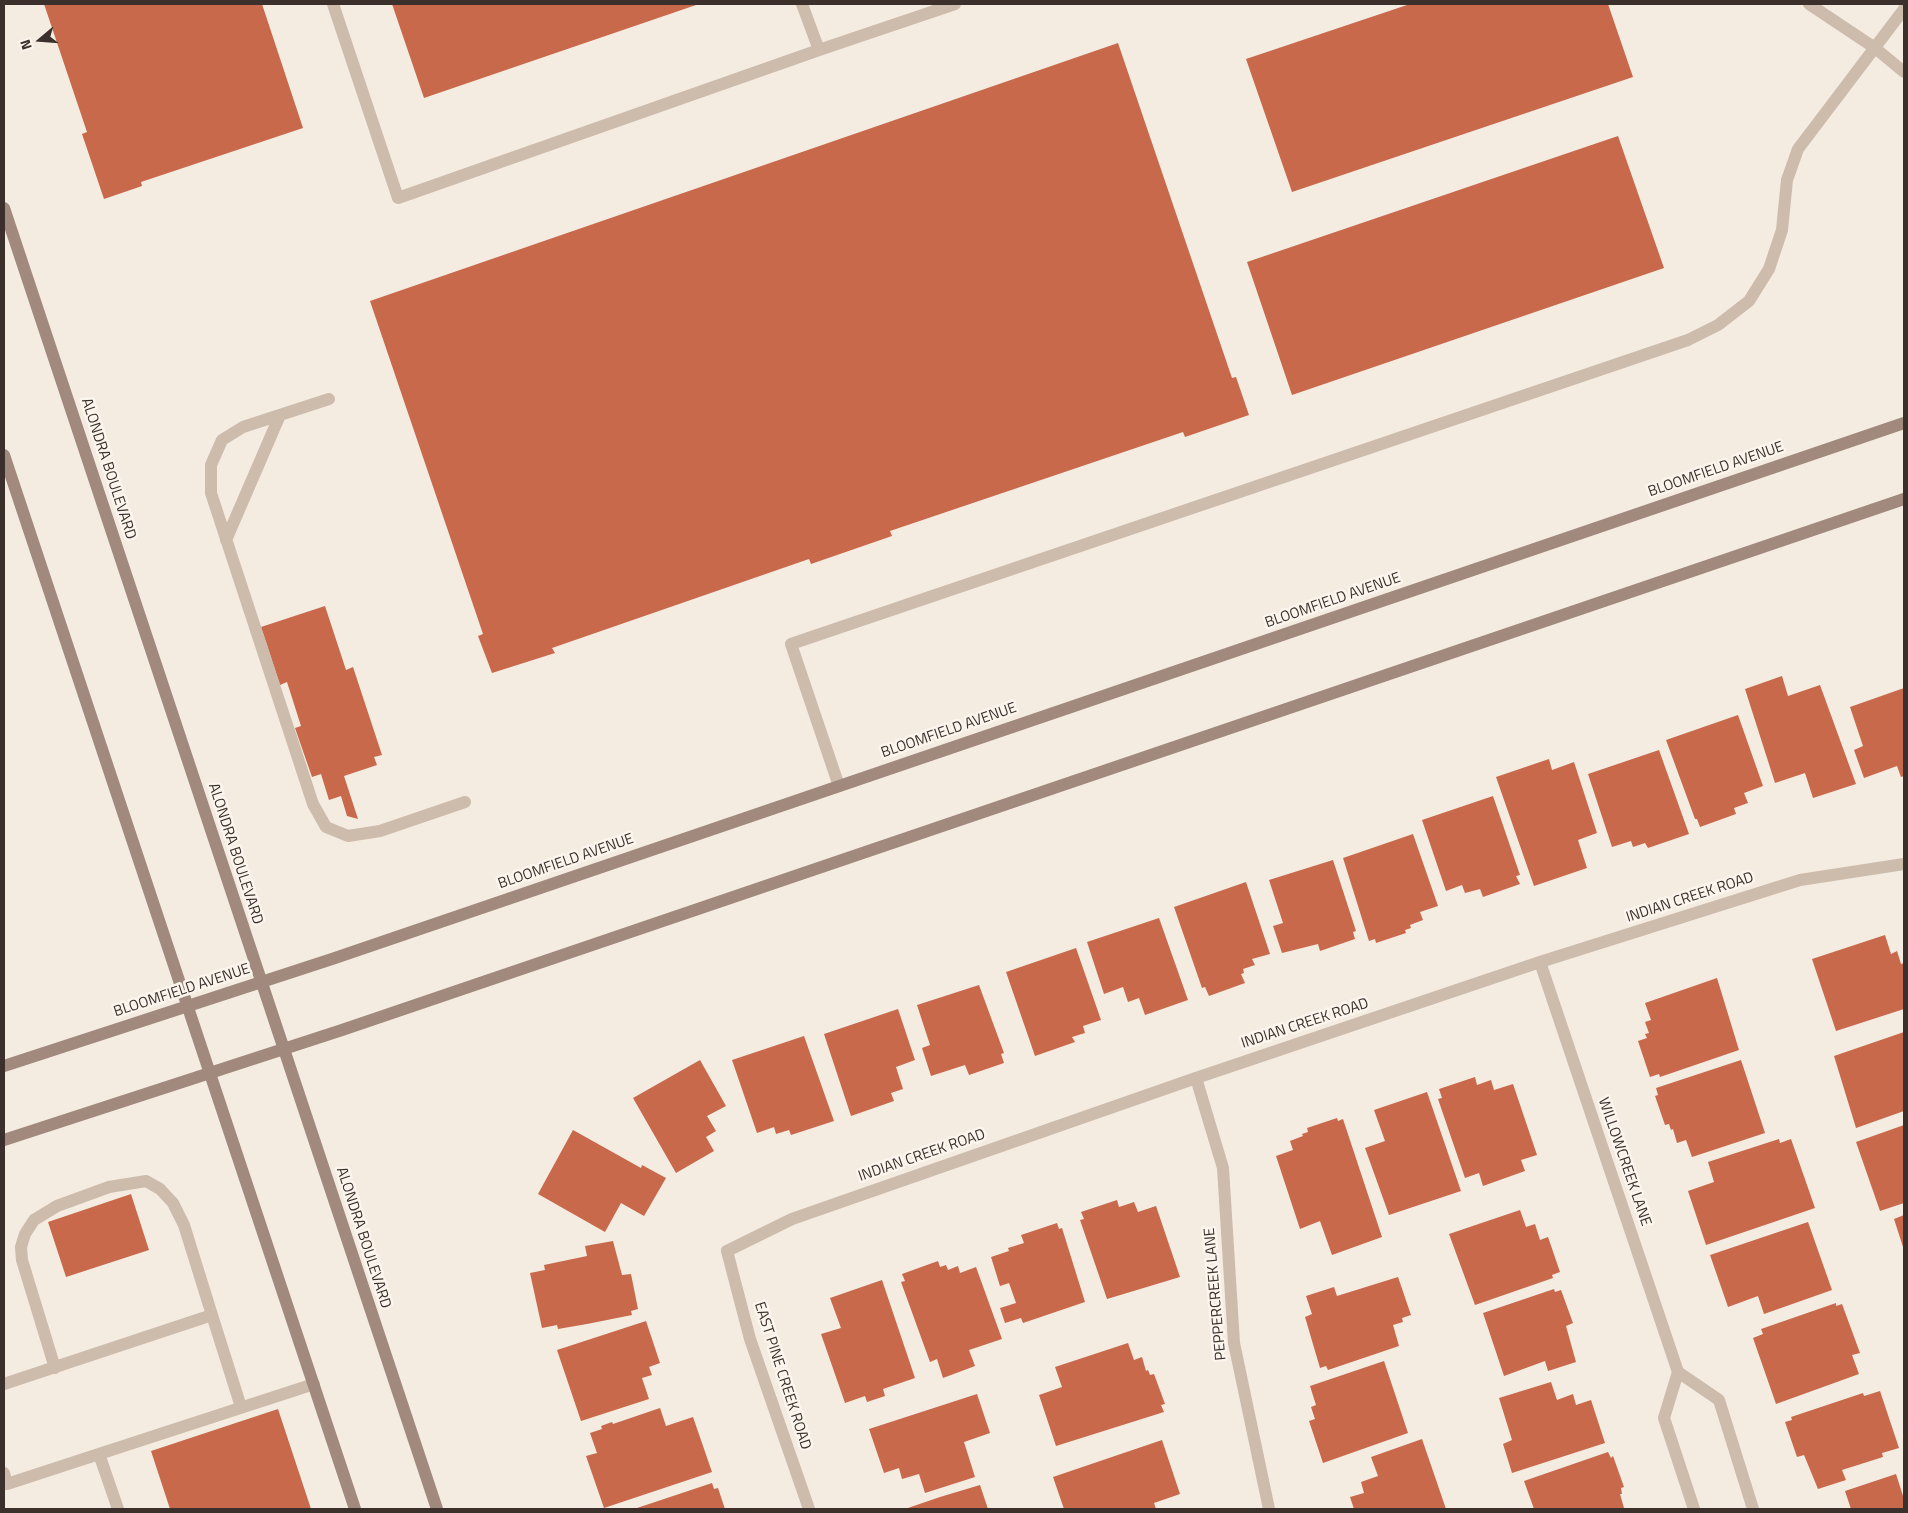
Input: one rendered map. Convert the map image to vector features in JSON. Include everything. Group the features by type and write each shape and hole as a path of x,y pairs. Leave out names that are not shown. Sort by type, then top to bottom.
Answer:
{"main road":[{"name":"ALONDRA BOULEVARD","path":"4,208 436,1509"},
{"name":"BLOOMFIELD AVENUE","path":"4,1066 261,982 1904,423"},
{"path":"4,455 355,1509"},
{"path":"4,1140 283,1049 1904,499"}],"street":[{"path":"332,4 398,198 818,50 956,4"},
{"path":"802,4 818,50"},
{"path":"1809,4 1875,48 1904,72"},
{"path":"840,786 791,644 1678,343 1718,325 1748,301 1769,269 1782,230 1787,180 1798,149 1904,9"},
{"path":"329,399 243,427 222,440 211,464 211,493 313,804 326,827 348,836 380,831 465,802"},
{"path":"226,540 280,415"},
{"name":"INDIAN CREEK ROAD","path":"728,1252 792,1219 1196,1078 1540,962 1800,880 1904,864"},
{"name":"WILLOWCREEK LANE","path":"1540,962 1678,1372"},
{"name":"PEPPERCREEK LANE","path":"1196,1078 1223,1168 1234,1343 1269,1509"},
{"path":"55,1368 25,1274 21,1247 25,1234 34,1220 57,1206 109,1188 146,1181 160,1189 173,1203 184,1225 240,1408"},
{"name":"EAST PINE CREEK ROAD","path":"728,1252 750,1338 809,1509"},
{"path":"4,1384 212,1315"},
{"path":"1694,1509 1664,1418 1678,1372 1719,1400 1754,1509"},
{"path":"4,1473 7,1484 314,1384"},
{"path":"99,1454 118,1509"}],"building":[{"path":"44,4 262,4 303,128 141,182 142,186 104,199 82,134 87,132"},
{"path":"392,4 699,4 424,98"},
{"path":"1410,4 1608,4 1633,77 1292,192 1246,59"},
{"path":"1118,43 1232,378 1236,377 1249,415 1185,437 1183,432 890,531 892,536 811,564 809,559 552,648 555,653 492,673 478,636 483,634 370,301"},
{"path":"1618,136 1664,268 1292,395 1247,262"},
{"path":"325,606 346,670 353,667 382,755 374,757 377,765 344,776 358,819 347,816 341,796 329,800 321,774 312,777 295,728 301,726 287,682 280,685 261,627"},
{"path":"1782,676 1788,696 1820,685 1856,784 1813,798 1805,773 1775,783 1745,689"},
{"path":"1904,688 1904,776 1901,777 1897,766 1864,778 1854,750 1863,746 1850,707"},
{"path":"1738,715 1763,786 1744,793 1748,803 1734,808 1736,814 1700,827 1697,819 1695,819 1666,740"},
{"path":"1659,750 1689,834 1648,848 1645,843 1633,847 1631,841 1612,847 1588,774"},
{"path":"1549,759 1552,770 1574,762 1597,833 1578,840 1587,868 1534,886 1496,777"},
{"path":"1493,796 1520,875 1516,876 1520,884 1483,897 1480,889 1465,893 1462,885 1446,891 1422,820"},
{"path":"1413,834 1438,906 1420,912 1423,920 1410,925 1411,928 1405,930 1406,933 1376,943 1375,939 1369,941 1343,858"},
{"path":"1333,860 1356,931 1353,932 1355,939 1320,951 1318,944 1282,953 1273,926 1283,923 1269,880"},
{"path":"1246,882 1270,954 1252,959 1255,965 1243,969 1244,973 1241,974 1245,983 1209,996 1205,987 1202,988 1174,907"},
{"path":"1159,918 1188,1000 1145,1015 1139,998 1128,1002 1123,987 1104,994 1087,942"},
{"path":"1885,935 1891,954 1897,951 1901,964 1904,963 1904,1009 1836,1031 1812,959"},
{"path":"1076,948 1101,1020 1083,1026 1085,1033 1072,1037 1075,1042 1035,1056 1006,972"},
{"path":"1717,978 1739,1050 1660,1077 1659,1074 1650,1077 1638,1041 1647,1038 1645,1034 1649,1033 1645,1022 1651,1020 1645,1003"},
{"path":"979,985 1004,1053 1001,1054 1004,1063 969,1075 965,1065 931,1076 922,1048 930,1045 917,1005"},
{"path":"898,1009 915,1060 896,1067 903,1089 891,1093 894,1101 851,1116 824,1034"},
{"path":"1904,1032 1904,1111 1856,1128 1834,1056"},
{"path":"804,1036 834,1121 791,1135 789,1130 776,1134 774,1127 757,1133 732,1060"},
{"path":"700,1060 726,1106 707,1116 716,1131 706,1137 714,1151 676,1173 633,1098"},
{"path":"1741,1060 1765,1133 1692,1157 1686,1140 1677,1143 1673,1129 1671,1130 1669,1124 1665,1125 1655,1096 1658,1095 1656,1088"},
{"path":"1475,1077 1477,1085 1491,1080 1494,1090 1513,1084 1537,1155 1521,1160 1525,1171 1483,1186 1479,1173 1465,1178 1438,1099 1442,1098 1439,1089"},
{"path":"1427,1092 1461,1191 1389,1215 1365,1148 1385,1141 1374,1110"},
{"path":"1337,1118 1338,1121 1343,1119 1382,1237 1332,1255 1320,1221 1300,1229 1276,1156 1293,1150 1290,1141 1303,1136 1302,1134 1308,1132 1307,1128"},
{"path":"1904,1125 1904,1203 1880,1211 1856,1142"},
{"path":"573,1130 641,1168 642,1165 666,1178 644,1216 621,1203 605,1232 538,1194"},
{"path":"1779,1139 1780,1143 1791,1139 1815,1208 1706,1245 1688,1191 1714,1182 1708,1162"},
{"path":"131,1194 149,1250 66,1277 48,1222"},
{"path":"1117,1200 1119,1207 1134,1202 1138,1212 1156,1206 1180,1277 1107,1299 1080,1220 1084,1219 1081,1212"},
{"path":"1520,1210 1526,1227 1535,1224 1540,1240 1548,1237 1560,1272 1552,1275 1553,1278 1475,1305 1449,1234"},
{"path":"1904,1215 1904,1250 1894,1219"},
{"path":"1808,1222 1832,1290 1764,1314 1758,1296 1728,1307 1710,1255"},
{"path":"1057,1223 1059,1229 1062,1228 1085,1302 1023,1323 1021,1318 1005,1323 1000,1308 1016,1303 1009,1283 1000,1286 991,1257 1009,1251 1008,1248 1024,1243 1021,1235"},
{"path":"613,1241 622,1275 631,1274 638,1309 631,1311 632,1315 587,1324 558,1329 557,1325 542,1328 530,1273 545,1270 544,1265 587,1256 585,1246"},
{"path":"938,1261 940,1267 946,1265 948,1270 958,1266 960,1273 976,1267 1002,1339 969,1350 975,1366 943,1378 937,1359 930,1362 901,1282 905,1281 902,1274"},
{"path":"1398,1277 1411,1315 1402,1318 1403,1322 1393,1325 1399,1346 1328,1370 1326,1366 1320,1368 1305,1317 1312,1314 1306,1296 1334,1287 1337,1296"},
{"path":"882,1280 915,1378 883,1389 885,1396 867,1402 865,1396 845,1403 821,1334 841,1328 830,1298"},
{"path":"1554,1289 1555,1292 1561,1290 1573,1323 1566,1326 1576,1362 1548,1371 1545,1361 1504,1376 1483,1313"},
{"path":"1836,1303 1836,1306 1842,1304 1860,1353 1852,1355 1859,1374 1776,1404 1753,1338 1763,1334 1761,1329"},
{"path":"646,1321 660,1363 649,1367 652,1375 642,1378 649,1399 581,1421 557,1350"},
{"path":"1128,1343 1134,1360 1142,1357 1146,1371 1148,1370 1150,1375 1154,1374 1165,1404 1161,1405 1164,1412 1056,1446 1039,1395 1062,1387 1055,1367"},
{"path":"1384,1361 1408,1433 1323,1463 1309,1421 1315,1419 1311,1407 1316,1405 1310,1386"},
{"path":"1551,1382 1557,1400 1573,1394 1576,1405 1591,1400 1605,1443 1512,1473 1503,1444 1512,1440 1499,1398"},
{"path":"1880,1391 1899,1448 1882,1453 1883,1457 1842,1470 1846,1480 1818,1489 1804,1455 1797,1457 1785,1422 1792,1420 1791,1417 1863,1393 1864,1396"},
{"path":"977,1394 990,1433 964,1442 975,1477 925,1493 919,1474 902,1479 899,1468 884,1473 869,1429"},
{"path":"660,1408 666,1426 693,1417 712,1472 604,1508 586,1456 597,1453 590,1433 602,1429 601,1426 612,1422 613,1424"},
{"path":"278,1409 311,1509 170,1509 151,1451"},
{"path":"1422,1439 1446,1509 1354,1509 1350,1497 1364,1493 1361,1482 1378,1476 1371,1457"},
{"path":"1162,1440 1180,1494 1154,1503 1156,1509 1064,1509 1053,1477"},
{"path":"1608,1452 1611,1458 1613,1456 1624,1487 1621,1488 1622,1494 1620,1494 1624,1508 1534,1509 1524,1481"},
{"path":"1896,1474 1904,1499 1904,1509 1851,1509 1845,1491"},
{"path":"712,1483 714,1489 718,1488 725,1509 634,1509"},
{"path":"980,1485 988,1509 905,1509 940,1497"}]}
